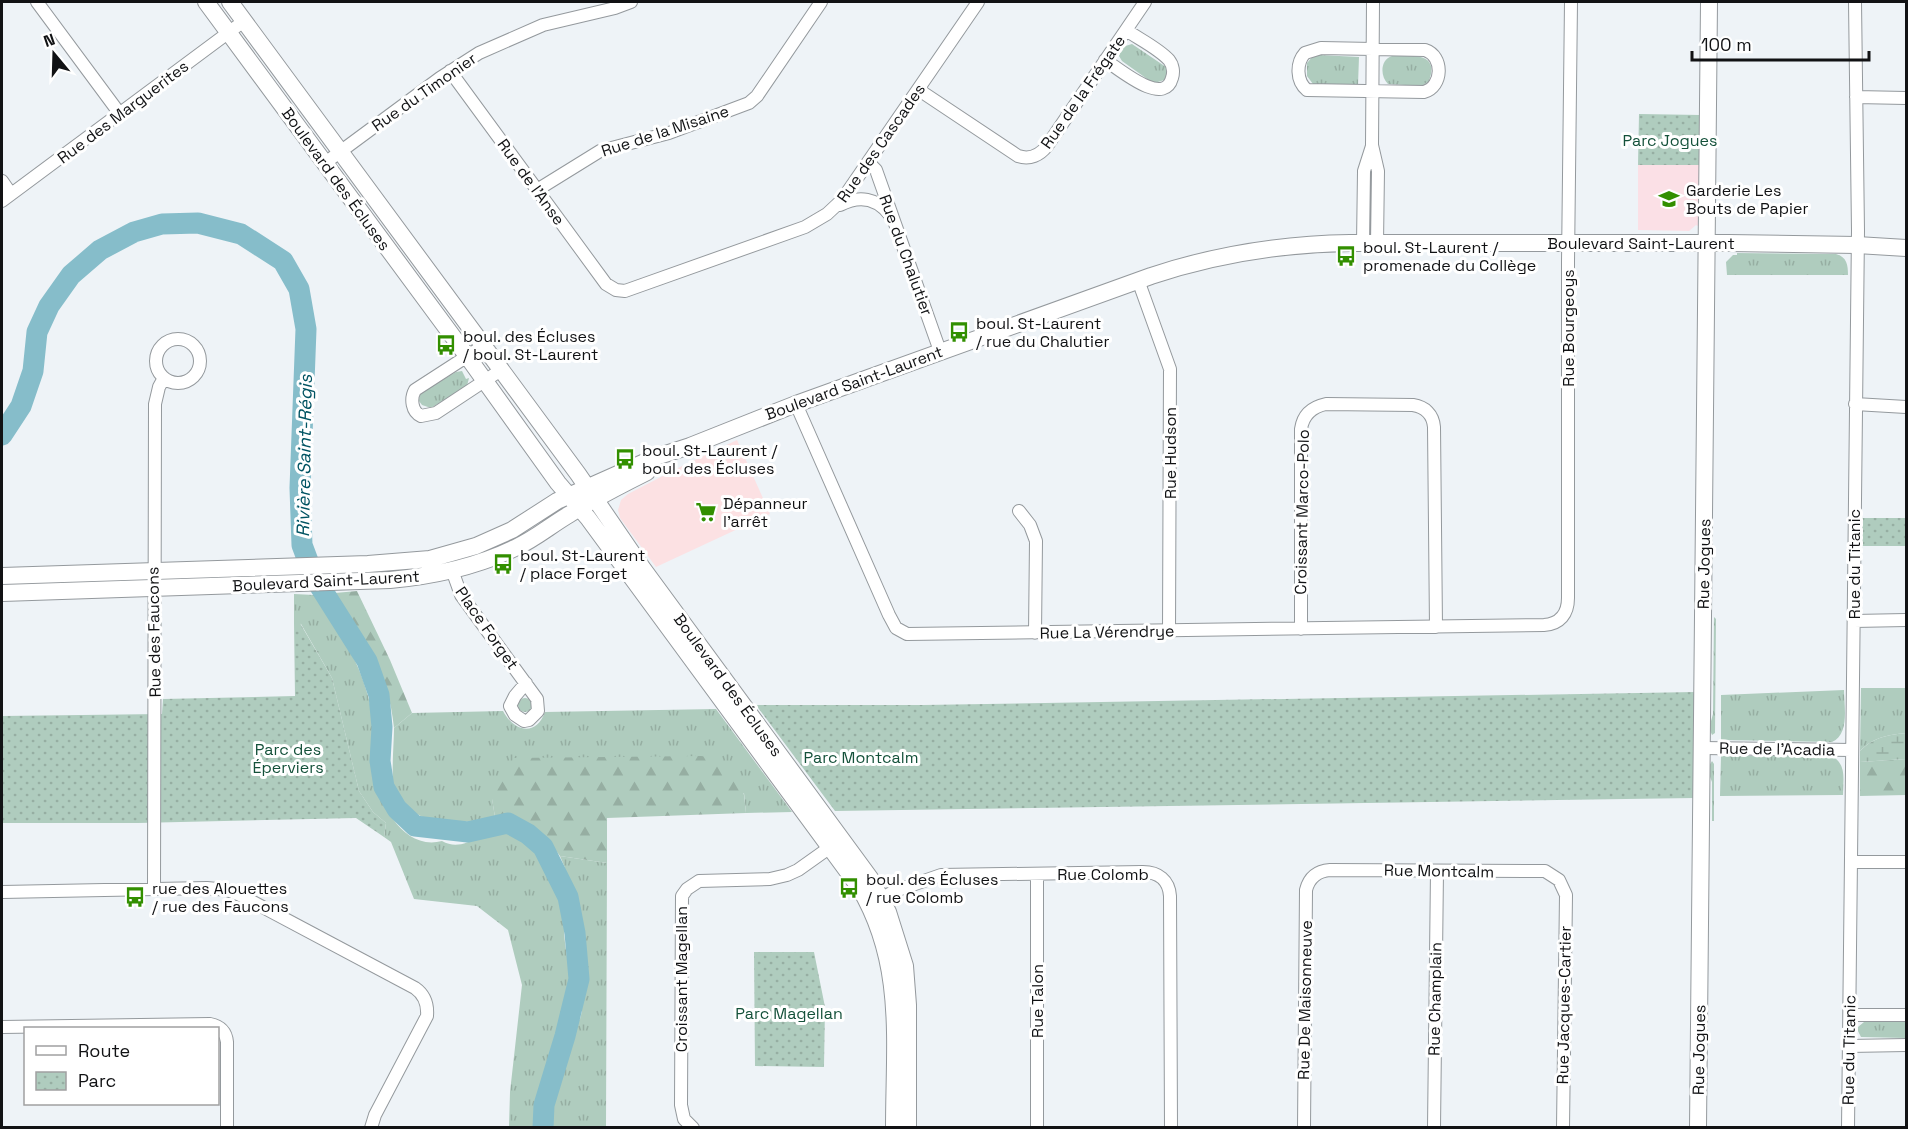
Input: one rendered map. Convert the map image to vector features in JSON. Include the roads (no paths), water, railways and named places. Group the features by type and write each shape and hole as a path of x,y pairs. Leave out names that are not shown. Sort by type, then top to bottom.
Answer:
{"street":[{"path":"37,2 120,114"},
{"name":"Boulevard des Écluses","path":"206,2 484,382 836,843"},
{"name":"Boulevard des Écluses","path":"230,2 591,494 836,843 859,887 875,901 898,938 906,975 908,1005 908,1128"},
{"name":"Rue du Timonier","path":"326,163 450,71 479,53 525,32 631,2"},
{"name":"Rue de la Misaine","path":"537,190 600,151 661,136 749,104 757,96 821,2"},
{"name":"Rue des Cascades","path":"616,290 632,290 795,231 814,223 836,207 978,2"},
{"name":"Rue de la Frégate","path":"919,90 1013,154 1023,158 1039,155 1145,2"},
{"path":"1370,243 1364,171 1372,145 1373,2"},
{"name":"Rue Bourgeoys","path":"1562,617 1567,608 1568,598 1570,2"},
{"name":"Rue Jogues","path":"1698,1128 1709,2"},
{"name":"Rue du Titanic","path":"1848,1128 1857,245 1855,2"},
{"name":"Rue des Marguerites","path":"6,198 244,21"},
{"path":"1105,60 1151,89 1164,88 1171,82 1173,71 1169,61 1126,30"},
{"path":"1315,48 1373,49 1430,51 1437,60 1438,76 1433,88 1424,92 1307,90 1301,82 1298,69 1302,56 1315,48"},
{"name":"Rue de l'Anse","path":"450,71 606,284 616,290"},
{"path":"1856,97 1906,98"},
{"name":"Rue du Chalutier","path":"868,162 876,170 940,351"},
{"path":"2,181 6,198"},
{"path":"836,207 854,199 871,200 883,207 893,220"},
{"name":"Boulevard Saint-Laurent","path":"2,592 154,588 298,575 328,566 404,563 459,552 502,536 591,494 648,460 1138,280 1194,262 1243,251 1298,244 1370,243 1857,245 1906,248"},
{"name":"Rue Hudson","path":"1138,280 1170,369 1169,631"},
{"path":"483,346 415,390 412,401 415,412 421,416 432,415 501,370"},
{"name":"Rue des Faucons","path":"154,888 156,607 154,588 154,404 164,378"},
{"name":"Rue La Vérendrye","path":"796,404 896,628 907,634 1550,625 1562,617"},
{"name":"Croissant Marco-Polo","path":"1301,629 1302,424 1313,408 1326,404 1413,405 1424,409 1432,416 1436,627"},
{"path":"1855,404 1906,407"},
{"name":"Boulevard Saint-Laurent","path":"2,576 154,571 298,575 336,582 418,578 452,570 514,549 574,502"},
{"path":"1019,511 1030,525 1036,541 1035,633"},
{"name":"Place Forget","path":"452,570 462,595 526,683"},
{"path":"1854,621 1906,620"},
{"name":"Rue de l'Acadia","path":"1702,748 1852,750"},
{"name":"Croissant Magellan","path":"693,1128 684,1119 681,1105 682,896 687,889 699,881 782,877 798,870 836,843"},
{"path":"1851,862 1906,862"},
{"name":"Rue Montcalm","path":"1314,876 1329,870 1545,872 1555,876 1562,883"},
{"name":"Rue Champlain","path":"1434,1128 1437,871"},
{"name":"Rue Colomb","path":"875,901 936,876 1148,872 1160,876 1167,883 1170,896 1171,1128"},
{"name":"Rue Talon","path":"1037,874 1037,1128"},
{"name":"Rue De Maisonneuve","path":"1304,1128 1306,890 1314,876"},
{"name":"Rue Jacques-Cartier","path":"1562,883 1566,895 1563,1128"},
{"path":"2,891 207,888 233,892 415,988 422,994 428,1011 375,1115 371,1128"},
{"name":"Boulevard des Écluses","path":"875,901 891,972 894,1027 894,1128"},
{"path":"1850,1015 1906,1015"},
{"path":"2,1027 210,1024 216,1027"},
{"path":"219,1028 223,1030 227,1042 227,1128"},
{"path":"1849,1046 1906,1045"}],"waterway":[{"name":"Rivière Saint-Régis","path":"2,435 21,406 33,371 37,332 49,306 71,275 100,250 134,232 162,224 198,223 241,234 283,261 299,289 306,329 300,488 302,545 314,577 367,661 379,695 382,727 380,761 384,787 397,809 415,826 468,832 508,823 528,834 543,847 568,897 575,933 579,979 544,1105 543,1128"}],"place":[{"name":"Garderie Les Bouts de Papier","path":"1669,199"},
{"name":"boul. St-Laurent / promenade du Collège","path":"1346,256"},
{"name":"boul. St-Laurent / rue du Chalutier","path":"959,332"},
{"name":"boul. des Écluses / boul. St-Laurent","path":"446,345"},
{"name":"boul. St-Laurent / boul. des Écluses","path":"625,459"},
{"name":"Dépanneur l'arrêt","path":"706,512"},
{"name":"boul. St-Laurent / place Forget","path":"503,564"},
{"name":"boul. des Écluses / rue Colomb","path":"849,888"},
{"name":"rue des Alouettes / rue des Faucons","path":"135,897"}],"park label":[{"name":"Parc Jogues","path":"1670,140"},
{"name":"Parc Montcalm","path":"861,757"},
{"name":"Parc des Éperviers","path":"288,758"},
{"name":"Parc Magellan","path":"789,1013"}]}
